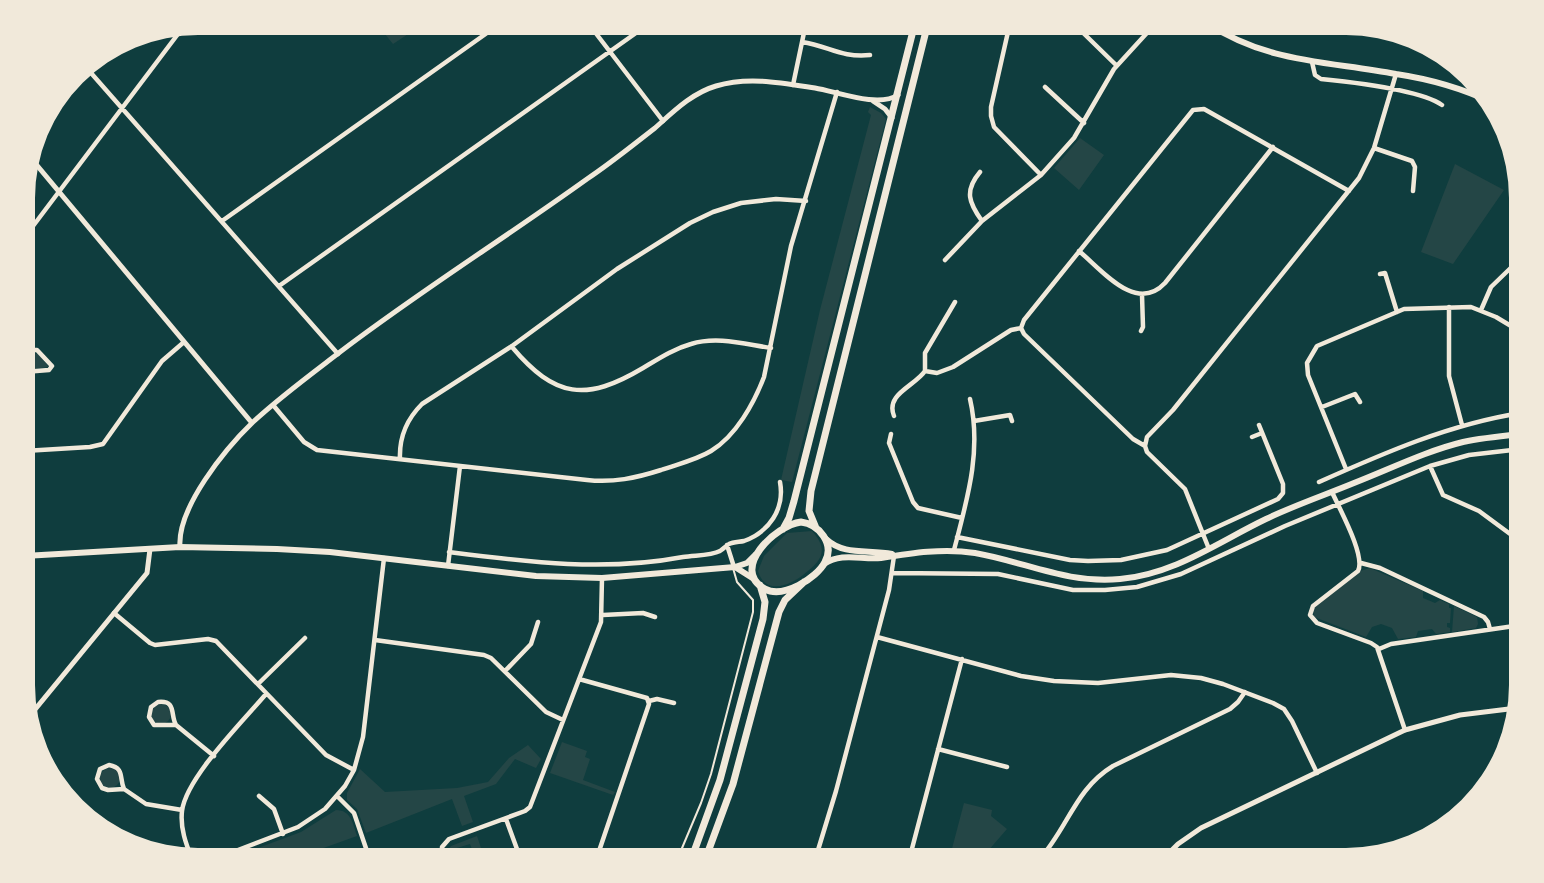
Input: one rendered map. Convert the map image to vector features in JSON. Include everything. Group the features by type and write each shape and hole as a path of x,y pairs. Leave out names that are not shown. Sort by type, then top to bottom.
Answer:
{"highway":[{"path":"695,848 720,780 763,619 765,602 752,569 756,554 783,529 789,518 912,35"},
{"path":"709,848 733,784 779,611 785,600 824,564 828,549 809,512 811,491 925,35"},
{"path":"783,529 801,522 816,528"},
{"path":"757,582 769,591 778,593 803,582"}],"main road":[{"path":"1230,35 1254,48 1312,62 1432,81 1472,95"},
{"path":"824,564 840,556 880,558 954,550 987,556 1059,576 1099,580 1155,573 1184,562 1273,516 1444,448 1463,442 1509,436"},
{"path":"824,537 842,550 879,551 894,555"},
{"path":"35,555 180,547 330,552 536,576 602,578 734,567 747,563 756,554"},
{"path":"734,567 757,582"}],"street":[{"path":"222,221 484,35"},
{"path":"597,35 663,121"},
{"path":"279,286 632,35"},
{"path":"793,85 803,35"},
{"path":"1007,35 991,120 997,130 1041,175"},
{"path":"1085,35 1116,65"},
{"path":"946,260 982,221 1041,175 1074,138 1116,65 1143,35"},
{"path":"35,224 174,37"},
{"path":"802,42 846,55 870,55"},
{"path":"1312,62 1315,75 1321,79 1392,89 1429,98 1442,105"},
{"path":"92,74 338,354"},
{"path":"1209,549 1185,489 1147,452 1147,437 1173,410 1349,191 1374,148 1396,74"},
{"path":"180,547 180,528 194,500 230,447 252,423 338,354 414,298 594,175 691,98 717,85 753,81 837,92 871,100 888,100 898,95"},
{"path":"1045,87 1084,122"},
{"path":"273,405 304,442 314,449 608,481 645,475 692,460 717,447 743,417 760,386 771,348 786,268 837,92"},
{"path":"871,100 886,109 892,120"},
{"path":"1145,446 1133,439 1060,370 1021,328 1024,320 1079,251 1194,110 1203,109 1349,191"},
{"path":"1079,251 1122,288 1142,295 1152,293 1165,283 1273,147"},
{"path":"1374,148 1408,159 1414,164 1413,191"},
{"path":"38,167 252,423"},
{"path":"980,172 971,185 969,196 972,207 982,221"},
{"path":"400,459 403,434 409,420 419,408 512,346 617,269 700,218 724,207 747,201 806,201"},
{"path":"1481,310 1491,287 1509,270"},
{"path":"1380,274 1385,273 1397,312"},
{"path":"1140,331 1143,327 1142,295"},
{"path":"894,416 891,407 895,398 916,382 925,371 925,353 955,302"},
{"path":"1346,469 1307,369 1311,353 1322,343 1412,308 1466,306 1481,310 1509,325"},
{"path":"1449,307 1449,376 1462,425"},
{"path":"925,371 942,372 1011,330 1021,328"},
{"path":"512,346 542,378 567,388 586,390 616,384 679,348 702,341 722,340 771,348"},
{"path":"35,450 103,444 162,361 184,342"},
{"path":"35,350 52,366 49,370 35,371"},
{"path":"1322,407 1355,394 1360,402"},
{"path":"954,550 974,465 975,421 970,399"},
{"path":"975,421 1010,415 1012,421"},
{"path":"1319,482 1405,444 1462,425 1509,415"},
{"path":"957,537 1053,557 1088,561 1121,560 1156,554 1278,499 1284,490 1259,425"},
{"path":"1252,437 1262,433"},
{"path":"891,434 890,443 913,502 925,510 962,518"},
{"path":"893,573 998,574 1056,588 1088,591 1121,589 1166,580 1430,466 1469,455 1509,450"},
{"path":"447,567 460,466"},
{"path":"1430,466 1443,495 1479,511 1509,533"},
{"path":"449,552 596,566 656,562 714,553 727,545 746,540 771,523 780,502 780,482"},
{"path":"1332,492 1361,563 1358,571 1312,606 1310,615 1317,623 1371,643 1379,649 1405,730"},
{"path":"727,545 734,567"},
{"path":"36,708 147,573 150,549"},
{"path":"819,848 877,636 893,573 894,555"},
{"path":"245,848 283,834 312,819 337,796 354,770 363,737 384,558"},
{"path":"1361,563 1380,568 1484,617 1490,629"},
{"path":"442,848 446,841 506,819 530,807 603,615 602,578"},
{"path":"114,613 155,645 212,640 326,755 354,770"},
{"path":"603,615 643,613 655,617"},
{"path":"505,671 531,644 538,622"},
{"path":"1379,649 1391,644 1509,627"},
{"path":"877,636 1021,676 1054,681 1098,683 1179,675 1209,680 1273,703 1287,713 1317,773"},
{"path":"258,684 304,638"},
{"path":"374,640 484,655 505,671 545,712 563,719"},
{"path":"912,848 962,659"},
{"path":"579,679 649,701"},
{"path":"1049,848 1082,792 1095,778 1113,766 1230,709 1244,692"},
{"path":"188,848 183,833 182,810 186,796 214,756 267,694"},
{"path":"649,701 657,699 674,703"},
{"path":"600,848 649,701"},
{"path":"176,725 173,708 168,703 158,702 151,706 149,717 155,725 176,725 214,756"},
{"path":"1174,848 1201,828 1405,730 1460,715 1507,709"},
{"path":"938,749 1007,767"},
{"path":"124,789 118,768 109,765 99,771 97,779 102,788 124,789 146,804 182,810"},
{"path":"258,795 274,809 283,834"},
{"path":"337,796 354,813 366,848"},
{"path":"506,819 517,848"}],"lane":[{"path":"682,848 710,774 753,612 752,600 737,582 734,567"}],"shaded area":[{"path":"386,35 407,35 393,44"},
{"path":"870,107 886,119 792,482 781,480 820,310 871,115 868,112"},
{"path":"1080,138 1104,155 1079,190 1054,168"},
{"path":"1455,164 1504,190 1453,264 1421,252"},
{"path":"35,353 38,354 49,367 35,369"},
{"path":"812,531 822,550 815,565 784,585 772,586 761,579 758,571 764,556 787,533"},
{"path":"1370,568 1423,591 1423,598 1435,603 1440,600 1449,604 1450,623 1447,623 1447,627 1450,632 1436,634 1432,629 1418,631 1416,637 1398,639 1392,628 1381,624 1372,627 1366,637 1314,617 1315,606 1360,571"},
{"path":"1454,606 1477,617 1476,628 1452,632"},
{"path":"161,704 168,707 171,714 168,721 161,724 154,721 151,714 154,707"},
{"path":"562,742 587,751 585,757 590,759 583,780 615,792 613,795 550,773"},
{"path":"528,745 541,759 536,768 515,759 496,784 464,796 473,822 462,826 452,799 366,833 357,809 347,800 347,793 360,769 385,792 457,788 488,782 509,758"},
{"path":"106,768 114,768 120,778 114,788 106,788 100,782 100,774"},
{"path":"964,803 992,810 991,816 1007,829 990,848 952,848"},
{"path":"336,810 348,815 357,836 324,848 258,848 301,832"},
{"path":"477,836 481,848 472,848 470,844 457,848 449,848"}]}
